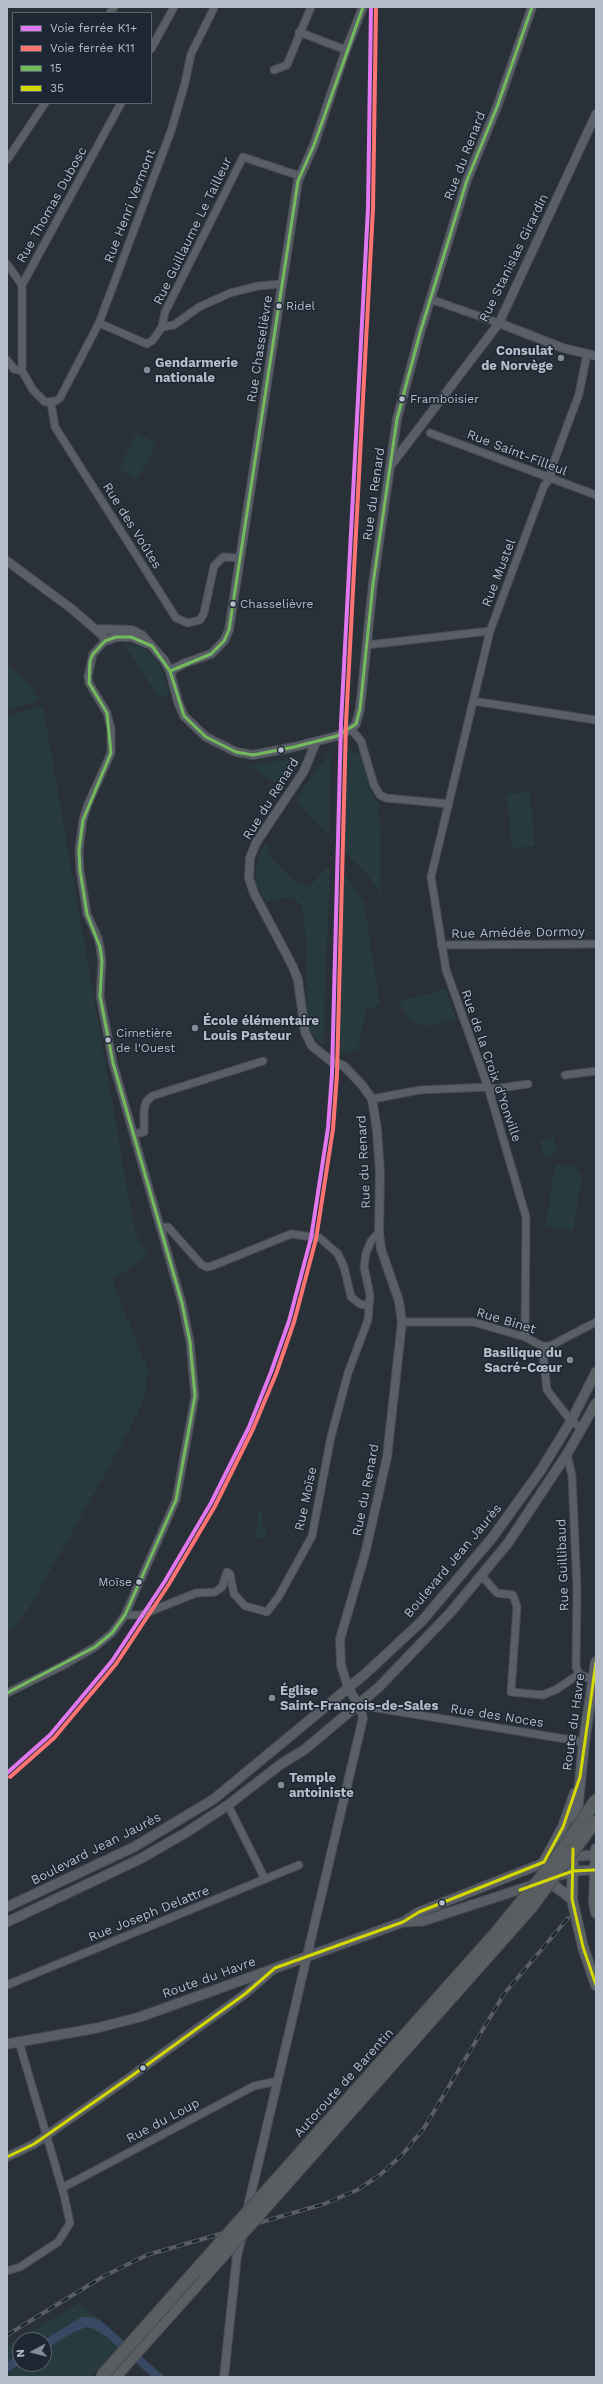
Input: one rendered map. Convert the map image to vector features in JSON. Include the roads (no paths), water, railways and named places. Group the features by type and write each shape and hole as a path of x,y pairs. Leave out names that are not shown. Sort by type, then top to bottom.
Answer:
{"highway":[{"name":"Autoroute de Barentin","path":"102,2376 492,1937 556,1859 596,1800"},
{"name":"Autoroute de Barentin","path":"115,2377 531,1908 596,1821"}],"main road":[{"name":"Boulevard Jean Jaurès","path":"7,1908 134,1847 214,1799 348,1687 422,1621 492,1538 541,1470 571,1421 596,1372"},
{"name":"Boulevard Jean Jaurès","path":"7,1922 140,1859 228,1805 281,1764 304,1750 379,1687 450,1613 508,1543 567,1454 596,1402"},
{"name":"Route du Havre","path":"573,1857 584,1742 593,1697 593,1680 596,1662"},
{"path":"544,1862 563,1827 580,1777"},
{"name":"Route du Havre","path":"7,2044 97,2028 140,2017 403,1922 419,1912 544,1862 595,1852"},
{"path":"595,1852 594,1902 596,1913"},
{"path":"573,1857 572,1899 583,1947 596,1985"},
{"name":"Route du Havre","path":"403,1922 423,1921 573,1871 594,1870"},
{"path":"547,1880 572,1899"}],"street":[{"path":"152,47 174,7"},
{"name":"Rue Henri Vermont","path":"51,403 60,398 99,323 171,131 185,83 190,54 213,7"},
{"path":"274,70 287,65 299,32 311,7"},
{"name":"Rue Chasselièvre","path":"170,671 211,654 224,641 229,630 300,176 314,144 346,50 363,7"},
{"name":"Rue du Renard","path":"351,729 358,718 360,709 373,584 396,419 466,180 503,90 532,7"},
{"path":"299,32 346,50"},
{"path":"7,160 44,104"},
{"name":"Rue Thomas Dubosc","path":"22,371 22,286 121,104"},
{"name":"Rue Stanislas Girardin","path":"390,466 499,323 596,114"},
{"name":"Rue Guillaume Le Tailleur","path":"162,327 165,312 243,157 300,176"},
{"path":"7,264 22,286"},
{"path":"99,323 147,344 162,327 174,325 199,307 230,293 258,286 282,284"},
{"path":"430,299 544,339 555,346 596,356"},
{"name":"Rue Mustel","path":"449,804 490,631 543,490 550,478 552,467 579,394 587,354"},
{"path":"7,360 14,369 22,371 40,398 45,402 51,403"},
{"name":"Rue des Voûtes","path":"51,403 55,427 176,618 188,623 200,620 204,613 214,566 223,557 240,558"},
{"name":"Rue Saint-Filleul","path":"430,433 596,495"},
{"path":"393,444 409,441"},
{"path":"7,561 96,629 105,641"},
{"path":"96,629 132,630 142,635 162,656 170,671 178,702 184,716 206,737 219,746 236,752 253,754 316,742 337,736 351,729 361,741 374,786 380,795 386,798 449,804"},
{"path":"367,645 490,631"},
{"path":"7,1693 62,1666 95,1647 112,1633 125,1615 176,1500 195,1396 190,1342 162,1228 113,1063 100,996 102,961 100,947 87,914 80,870 79,850 83,820 88,804 111,753 111,729 107,713 89,683 88,676 93,654 105,641 116,637 131,637 152,646"},
{"path":"473,701 596,720"},
{"name":"Rue du Renard","path":"316,742 304,771 256,843 250,858 249,878 254,893 294,967 298,980 305,1032 312,1046 331,1061 344,1066 362,1085 372,1099 377,1130 380,1173 379,1232 382,1248 399,1301 402,1322 385,1464 365,1554 340,1639 341,1665 352,1697 358,1705"},
{"name":"Rue de la Croix d'Yonville","path":"449,804 431,877 441,945 449,982 488,1087 526,1217 525,1337"},
{"name":"Rue Amédée Dormoy","path":"441,945 596,944"},
{"path":"134,1134 144,1132 144,1110 146,1102 152,1096 263,1061"},
{"path":"565,1075 596,1071"},
{"path":"372,1099 420,1090 488,1087 494,1089 528,1084"},
{"path":"162,1228 168,1227 201,1264 206,1267 212,1266 291,1234 300,1234 320,1238 338,1254 344,1267 352,1297 360,1304 369,1306"},
{"name":"Rue Moïse","path":"125,1615 141,1615 196,1594 215,1592 222,1587 227,1572 230,1574 234,1594 245,1606 267,1612 279,1596 312,1536 331,1437 348,1373 368,1320 370,1294 364,1267 370,1241 379,1232"},
{"name":"Rue Binet","path":"402,1322 473,1322 525,1337 542,1346 550,1346 596,1322"},
{"path":"542,1346 547,1390 571,1421 582,1428"},
{"name":"Rue Guillibaud","path":"567,1454 572,1476 577,1588 576,1667 579,1674"},
{"path":"482,1576 497,1593 513,1595 517,1607 511,1692 543,1695 557,1689 579,1674 593,1680"},
{"path":"224,2377 238,2255 363,1718 358,1705"},
{"name":"Rue des Noces","path":"358,1705 584,1742"},
{"path":"228,1805 265,1879"},
{"name":"Rue Joseph Delattre","path":"7,1985 299,1865"},
{"path":"7,2157 47,2136 245,1994 275,1968"},
{"path":"7,2271 20,2267 58,2242 66,2232 70,2223 62,2188 19,2042"},
{"name":"Rue du Loup","path":"62,2188 254,2086 278,2081"}],"water":[{"path":"82,2317 92,2317 100,2320 165,2377 152,2377 107,2337 92,2328 86,2327 72,2333 52,2345 52,2335"},
{"path":"12,2359 12,2369 7,2372 7,2362"}],"railway":[{"path":"7,2335 104,2276 147,2255 324,2204 357,2190 380,2175 402,2155 424,2128 504,1994 568,1918"}],"rail line":[{"name":"K1+","path":"7,1773 50,1735 112,1661 165,1581 211,1503 249,1427 271,1372 289,1321 311,1238 328,1128 332,1074 341,723 368,208 371,7"},
{"name":"K11","path":"10,1777 54,1738 116,1664 169,1584 215,1506 253,1429 276,1374 294,1322 316,1239 333,1129 337,1074 346,723 373,208 376,7"}],"place":[{"name":"Ridel","path":"279,306"},
{"name":"Consulat de Norvège","path":"561,358"},
{"name":"Gendarmerie nationale","path":"147,370"},
{"name":"Framboisier","path":"402,399"},
{"name":"Chasselièvre","path":"233,604"},
{"name":"École élémentaire Louis Pasteur","path":"195,1028"},
{"name":"Cimetière de l'Ouest","path":"108,1040"},
{"name":"Basilique du Sacré-Cœur","path":"570,1360"},
{"name":"Moïse","path":"139,1582"},
{"name":"Église Saint-François-de-Sales","path":"272,1698"},
{"name":"Temple antoiniste","path":"281,1785"}]}
